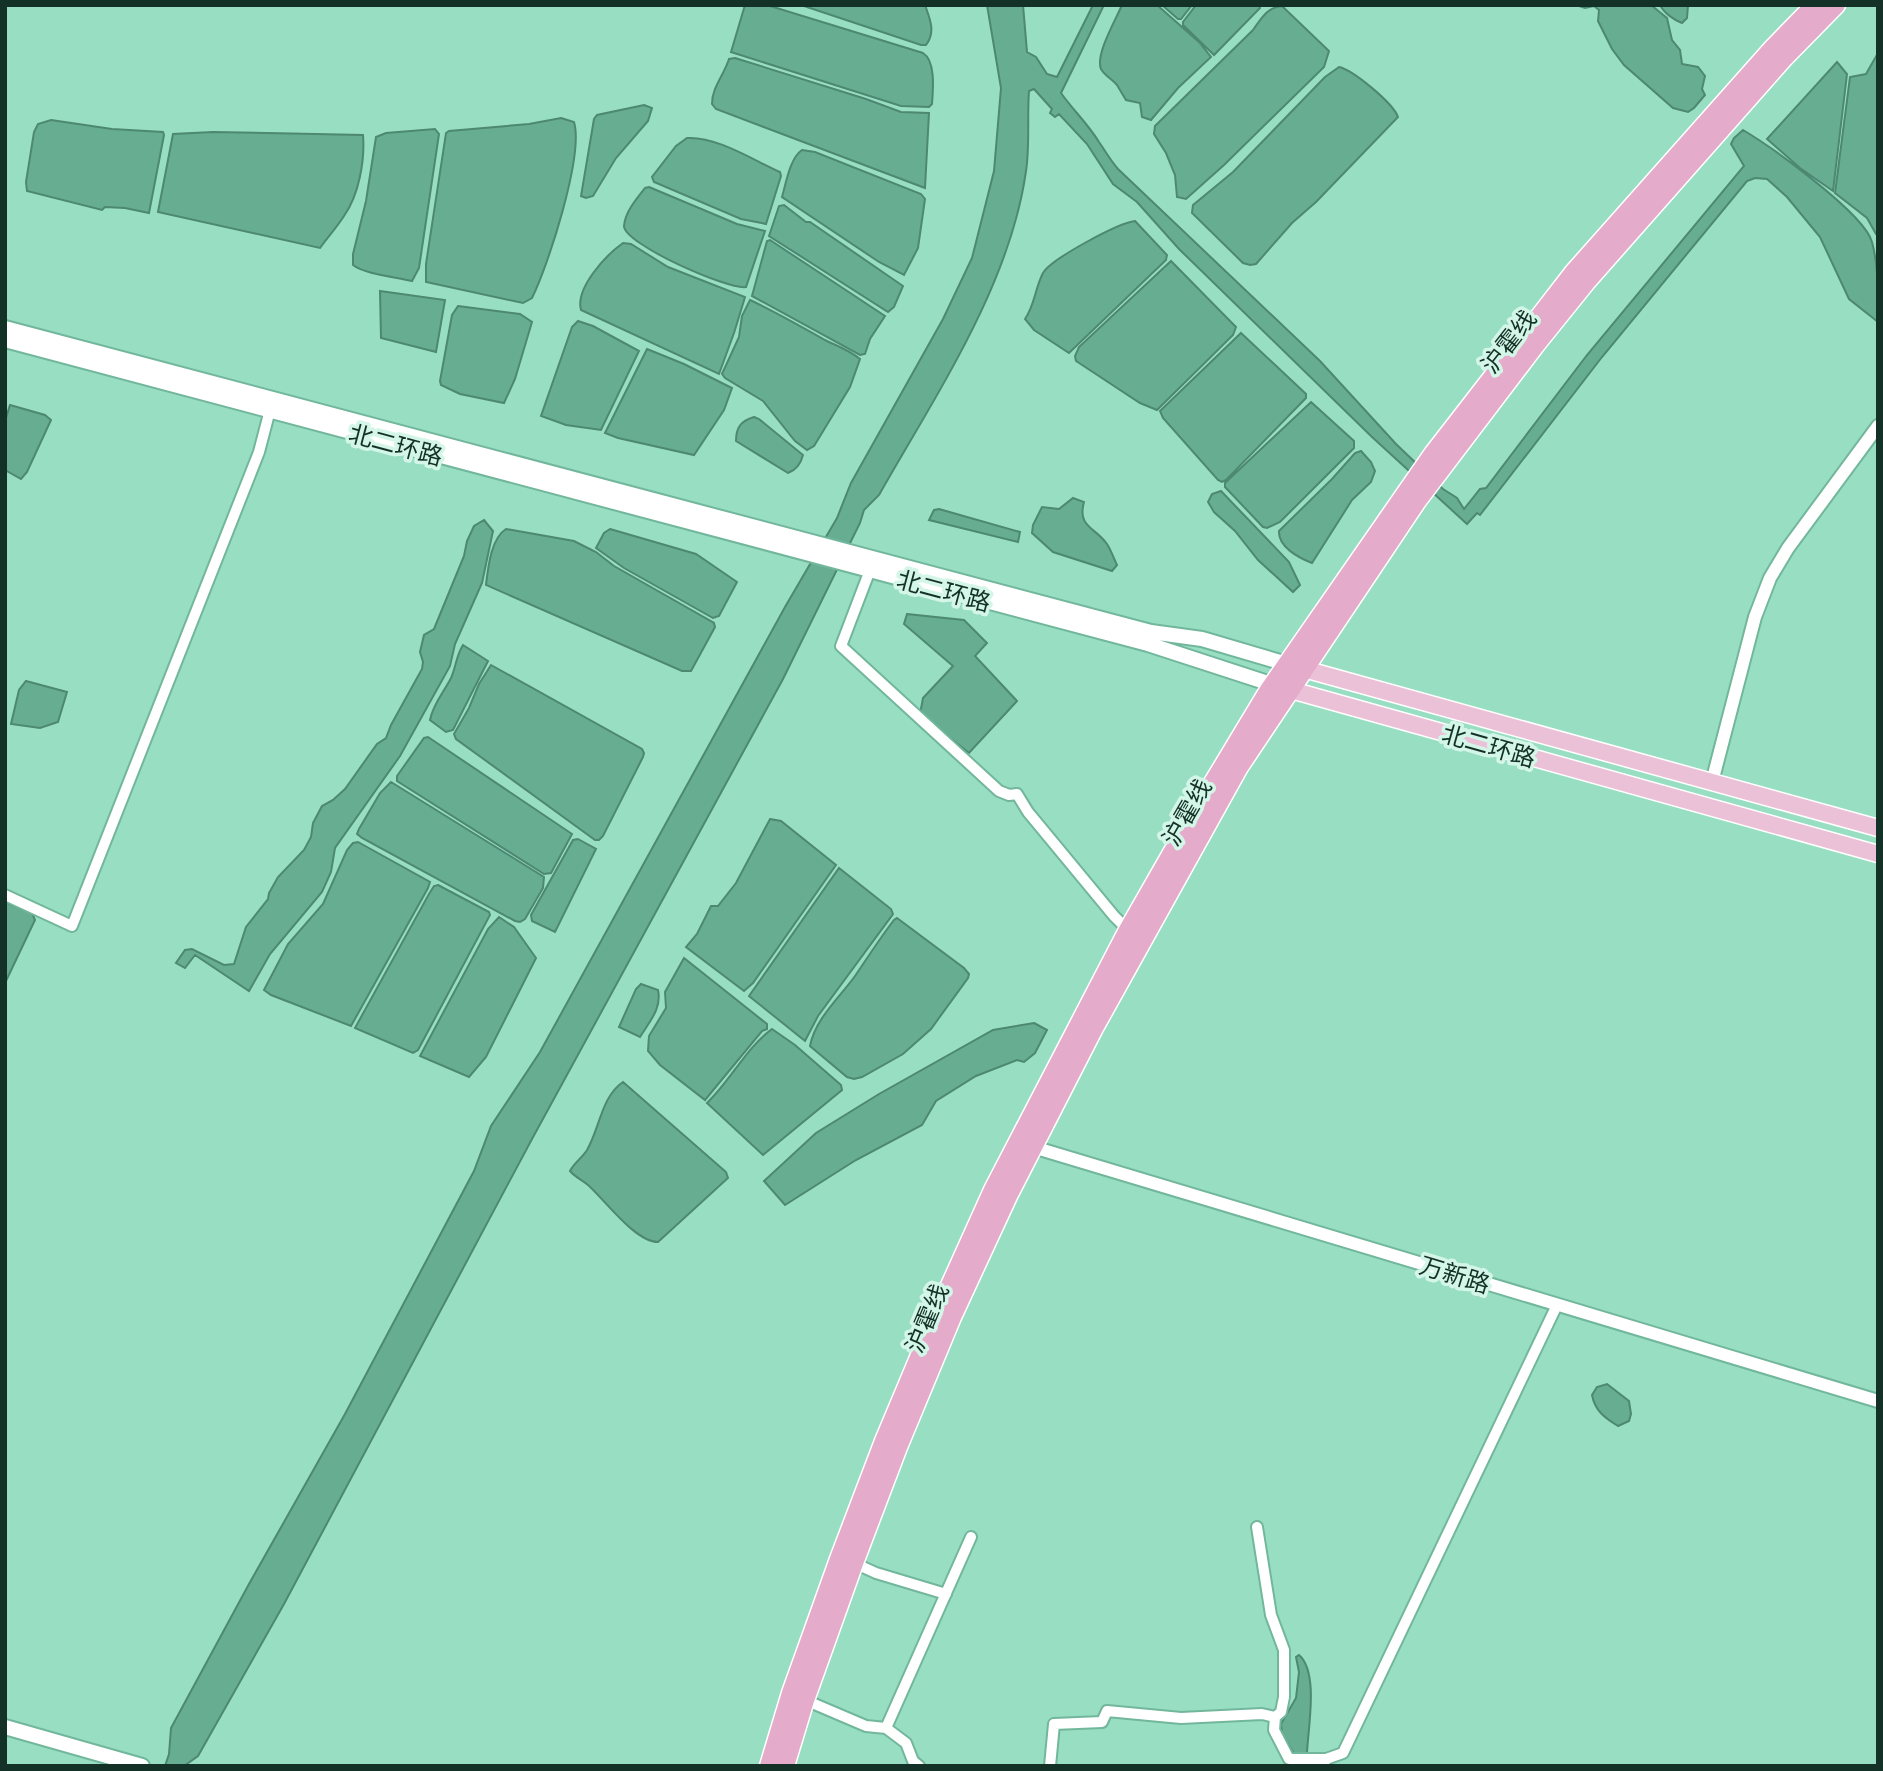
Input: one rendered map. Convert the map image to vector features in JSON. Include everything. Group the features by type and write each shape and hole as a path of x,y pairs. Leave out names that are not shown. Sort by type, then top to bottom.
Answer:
{"highway":[{"name":"沪霍线","path":"785,1766 798,1697 880,1453 939,1310 993,1190 1128,930 1196,811 1296,666 1412,481 1574,272 1773,48 1815,5"},
{"name":"沪霍线","path":"1296,666 1417,501 1587,281 1783,59 1836,5"},
{"name":"沪霍线","path":"769,1766 952,1317 1032,1147 1094,1028 1282,687"}],"main road":[{"name":"北二环路","path":"5,328 799,545 1148,644 1197,662 1282,687 1878,854"},
{"name":"北二环路","path":"5,340 799,545"},
{"name":"北二环路","path":"866,565 1151,632 1202,639 1878,828"},
{"path":"1705,806 1712,782"},
{"path":"5,1727 142,1766"}],"street":[{"path":"5,895 72,926 259,452 270,410"},
{"path":"1712,782 1755,617 1770,578 1788,548 1878,426"},
{"path":"866,565 841,646 970,767 999,791 1009,795 1017,794 1037,823 1128,930"},
{"name":"万新路","path":"1032,1147 1878,1401"},
{"path":"1257,1527 1271,1615 1284,1650 1284,1697 1281,1712 1275,1717 1274,1730 1289,1759 1324,1762 1343,1754 1557,1305"},
{"path":"886,1728 971,1537"},
{"path":"854,1563 876,1573 946,1594"},
{"path":"798,1697 866,1726 886,1728 906,1743 913,1761 919,1766"},
{"path":"1050,1766 1054,1724 1102,1722 1107,1711 1181,1718 1262,1714 1275,1717"}],"shaded area":[{"path":"745,5 767,5 923,53 932,69 932,104 929,107 901,106 731,52"},
{"path":"801,5 925,5 931,35 926,45 921,45"},
{"path":"987,5 1023,5 1027,52 1036,57 1047,74 1057,77 1093,5 1104,5 1061,93 1118,169 1320,361 1396,444 1443,489 1457,498 1464,509 1480,489 1486,488 1587,355 1744,166 1731,144 1743,130 1815,181 1865,230 1872,242 1876,262 1878,322 1849,299 1820,237 1787,197 1767,179 1755,178 1747,181 1602,357 1480,515 1477,513 1467,524 1372,437 1179,249 1137,202 1113,184 1087,144 1059,114 1055,117 1050,113 1052,109 1034,89 1029,91 1027,161 1017,214 1004,256 968,339 879,495 864,510 783,679 532,1139 284,1604 198,1756 184,1766 165,1766 171,1728 345,1414 474,1171 491,1126 540,1052 785,607 837,518 851,483 943,319 972,258 994,171 1001,88"},
{"path":"1122,5 1157,5 1199,42 1211,57 1178,88 1151,120 1142,117 1140,103 1126,100 1117,85 1101,69 1103,46"},
{"path":"1162,5 1192,5 1181,19 1178,19"},
{"path":"1196,5 1259,5 1260,8 1214,55 1183,25"},
{"path":"1576,5 1651,5 1667,18 1672,40 1680,50 1682,64 1698,67 1705,76 1702,89 1705,95 1688,112 1673,108 1624,65 1612,49 1598,21 1599,10 1594,6 1585,8"},
{"path":"1660,5 1688,5 1687,18 1682,23 1679,22"},
{"path":"1282,6 1329,51 1324,67 1186,199 1177,197 1175,175 1154,134 1155,126 1253,30 1265,14"},
{"path":"1878,53 1876,234 1867,218 1835,193 1850,77 1866,74"},
{"path":"735,58 901,112 929,113 925,188 716,109 712,104 714,92 729,59"},
{"path":"1837,62 1847,74 1833,191 1800,168 1767,139"},
{"path":"1339,67 1372,88 1398,117 1316,202 1292,223 1256,264 1243,263 1192,213 1193,205 1233,172 1325,77"},
{"path":"644,105 652,108 648,121 616,158 593,196 581,196 594,119 597,115"},
{"path":"561,118 574,122 574,159 555,237 532,298 523,303 426,282 426,264 446,133"},
{"path":"51,120 112,129 163,132 149,213 125,208 105,207 102,210 27,191 34,132 38,124"},
{"path":"435,129 439,134 419,268 412,281 358,268 353,265 353,254 366,201 376,137 386,133"},
{"path":"213,132 363,135 362,166 354,198 320,248 158,212 173,134"},
{"path":"687,138 698,138 722,145 780,172 766,224 741,219 654,182 652,177 676,146"},
{"path":"802,150 815,152 921,194 925,199 918,248 904,275 879,262 782,197 791,165"},
{"path":"649,187 737,224 765,231 746,287 699,274 658,254 629,234 624,226 627,216 638,196"},
{"path":"784,205 903,286 894,307 888,312 769,236 779,206"},
{"path":"1135,221 1167,255 1166,260 1069,353 1034,330 1025,319 1043,273 1058,259 1086,242"},
{"path":"770,240 885,316 870,339 865,354 860,355 752,296 767,241"},
{"path":"623,243 631,244 668,267 745,297 719,374 581,310 580,301 587,282 608,255"},
{"path":"1171,261 1236,327 1233,335 1157,410 1140,403 1076,361 1075,356 1079,347"},
{"path":"380,291 445,300 436,352 381,338"},
{"path":"750,300 860,359 850,387 814,446 807,450 795,441 763,401 722,374 739,337 742,316"},
{"path":"458,306 520,314 532,322 515,379 504,403 460,394 441,385 452,315"},
{"path":"578,321 593,326 639,351 601,430 566,425 541,416 572,327"},
{"path":"1241,333 1306,394 1306,398 1222,482 1163,418 1160,411"},
{"path":"647,349 732,388 724,410 694,455 605,433"},
{"path":"1311,402 1354,441 1354,448 1280,522 1263,527 1225,487 1225,483"},
{"path":"10,405 45,415 51,420 27,472 21,479 5,470 5,421"},
{"path":"754,417 803,455 793,470 788,473 736,441 740,425"},
{"path":"1361,451 1375,471 1371,482 1352,500 1312,563 1296,555 1282,542 1279,531 1355,453"},
{"path":"1221,491 1289,562 1300,585 1293,592 1258,560 1235,531 1214,512 1208,502 1212,494"},
{"path":"1073,498 1084,502 1082,510 1085,522 1108,546 1117,565 1112,571 1053,552 1032,533 1042,507 1059,509"},
{"path":"939,509 1020,532 1018,542 929,520 934,510"},
{"path":"484,520 493,531 482,583 455,644 450,666 400,756 335,848 331,872 322,892 270,954 249,991 195,955 185,968 176,963 185,950 192,949 224,965 234,964 246,927 268,899 278,877 304,850 322,806 345,789 377,744 386,738 422,669 420,652 424,635 434,629 474,526"},
{"path":"506,529 574,541 714,623 715,627 691,671 682,671 486,585 494,546"},
{"path":"610,529 696,554 737,582 719,616 713,618 624,568 596,548 604,533"},
{"path":"907,614 964,620 987,643 975,656 1017,701 969,753 920,714 923,698 953,666 904,624"},
{"path":"463,645 488,661 453,730 446,732 430,720 431,714 451,678"},
{"path":"491,665 642,749 643,757 599,840 595,840 456,739 454,734"},
{"path":"26,681 67,692 58,722 40,728 11,724 19,690"},
{"path":"428,737 572,834 551,873 544,874 397,781 397,776 424,738"},
{"path":"391,782 544,877 543,888 525,919 515,921 357,834 380,793"},
{"path":"770,819 781,821 836,865 753,983 744,991 686,947 697,934 711,906 718,906 736,883"},
{"path":"578,839 596,849 555,932 532,921 531,915 573,840"},
{"path":"358,842 430,882 351,1026 264,990 288,944 323,904 347,850 353,843"},
{"path":"839,868 891,909 893,914 818,1016 805,1041 749,996"},
{"path":"438,885 490,915 418,1050 413,1053 355,1028 429,894 434,886"},
{"path":"5,902 32,913 35,920 6,981"},
{"path":"499,917 514,927 536,958 486,1057 469,1077 420,1056 488,929"},
{"path":"897,918 964,968 969,974 968,978 931,1029 903,1054 862,1077 847,1077 810,1046 813,1036 822,1018"},
{"path":"684,958 767,1024 767,1029 762,1031 705,1100 660,1065 648,1051 649,1036 666,1008 665,992"},
{"path":"641,984 658,990 659,997 654,1014 640,1037 619,1027 636,989"},
{"path":"1034,1023 1047,1030 1035,1053 1024,1062 1017,1060 976,1076 936,1101 922,1125 856,1160 785,1205 764,1181 816,1133 879,1094 993,1030"},
{"path":"772,1029 841,1085 842,1090 763,1155 707,1103 754,1045"},
{"path":"623,1082 726,1172 728,1178 658,1242 649,1240 630,1228 588,1185 570,1171 587,1150 605,1104"},
{"path":"1607,1384 1629,1401 1629,1421 1618,1426 1601,1414 1593,1401 1592,1395 1597,1387"},
{"path":"1299,1655 1309,1674 1310,1715 1307,1753 1294,1754 1282,1733 1281,1724 1296,1698 1299,1672 1296,1657"}]}
